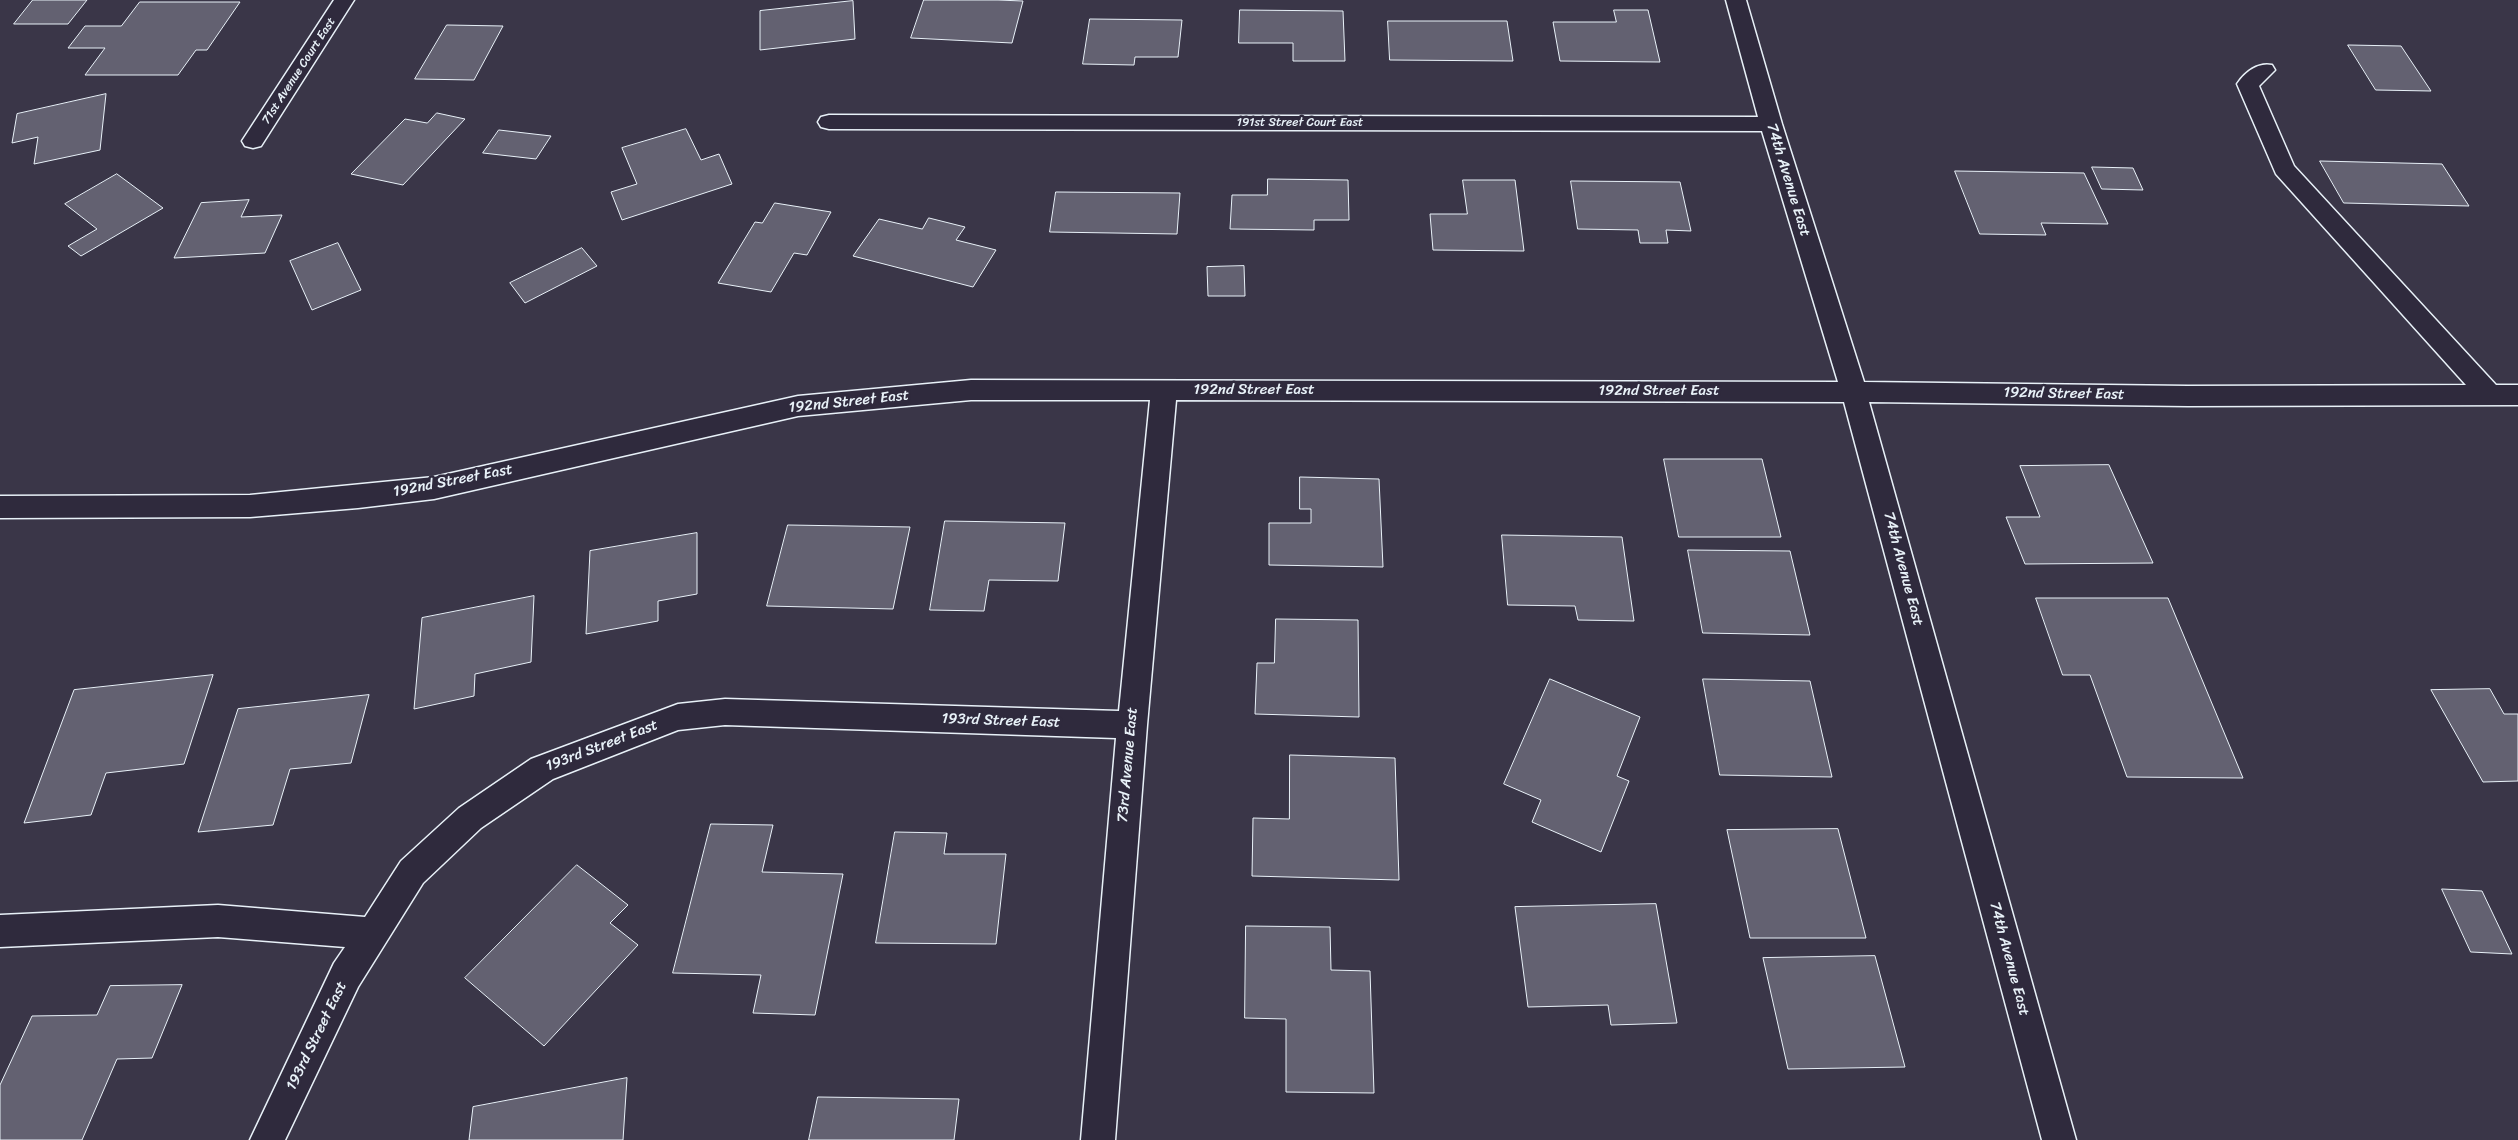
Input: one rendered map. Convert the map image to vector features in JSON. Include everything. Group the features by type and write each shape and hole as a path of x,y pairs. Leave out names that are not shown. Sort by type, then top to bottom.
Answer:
{"street":[{"name":"71st Avenue Court East","path":"253,141 344,0"},
{"name":"74th Avenue East","path":"1736,0 1771,124 1854,392 2059,1140"},
{"path":"2265,70 2248,84 2284,169 2490,395"},
{"name":"191st Street Court East","path":"829,122 1771,124"},
{"name":"192nd Street East","path":"0,507 250,506 358,497 434,488 798,406 971,390 1854,392 2188,396 2518,395"},
{"name":"73rd Avenue East","path":"1098,1140 1132,725 1164,390"},
{"name":"193rd Street East","path":"267,1140 346,975 412,872 470,818 542,769 678,717 725,712 1132,725"},
{"path":"0,931 218,921 373,933"}],"building":[{"path":"33,0 87,0 68,24 14,24"},
{"path":"924,0 1023,1 1012,43 911,38"},
{"path":"853,1 855,39 760,50 760,11"},
{"path":"140,2 240,2 207,50 196,50 178,75 85,75 105,48 68,48 85,26 121,26"},
{"path":"1240,10 1343,11 1345,61 1293,61 1293,43 1239,43"},
{"path":"1614,10 1648,10 1660,62 1560,61 1553,22 1616,22"},
{"path":"1090,19 1182,20 1178,57 1135,57 1134,65 1083,64"},
{"path":"1388,21 1507,21 1513,61 1390,60"},
{"path":"447,25 503,26 474,80 415,79"},
{"path":"2348,45 2401,46 2431,91 2376,90"},
{"path":"106,94 100,150 34,164 38,137 12,143 17,114"},
{"path":"437,113 465,119 403,185 351,174 405,119 427,123"},
{"path":"686,129 701,160 719,154 732,184 622,220 611,192 637,184 622,148"},
{"path":"499,130 551,136 536,159 483,153"},
{"path":"2320,161 2442,164 2469,206 2344,203"},
{"path":"2092,167 2133,168 2143,190 2102,189"},
{"path":"1955,171 2084,173 2108,224 2041,223 2046,235 1980,234"},
{"path":"117,174 163,208 81,256 68,246 97,229 65,204"},
{"path":"1268,179 1348,180 1349,220 1314,220 1314,230 1230,229 1232,195 1267,195"},
{"path":"1463,180 1515,180 1524,251 1433,250 1430,214 1467,214"},
{"path":"1571,181 1680,182 1691,231 1666,230 1668,243 1640,243 1638,230 1578,229"},
{"path":"1056,192 1180,193 1177,234 1050,232"},
{"path":"249,200 241,217 282,215 265,253 174,258 201,203"},
{"path":"775,203 831,212 807,255 794,253 771,292 718,283 755,222 762,223"},
{"path":"929,218 965,227 956,240 996,250 973,287 853,256 879,219 922,229"},
{"path":"338,243 361,290 312,310 290,261"},
{"path":"582,248 597,266 525,303 510,283"},
{"path":"1244,266 1245,296 1208,296 1207,267"},
{"path":"1664,459 1762,459 1781,537 1679,537"},
{"path":"2109,465 2153,563 2025,564 2006,517 2040,517 2020,466"},
{"path":"1300,477 1379,479 1383,567 1269,565 1269,523 1311,523 1311,509 1300,509"},
{"path":"945,521 1065,523 1058,581 989,580 984,611 930,610"},
{"path":"788,525 910,527 893,609 767,606"},
{"path":"697,533 697,594 658,601 658,621 586,634 590,551"},
{"path":"1502,535 1622,537 1634,621 1578,620 1575,606 1508,605"},
{"path":"1688,550 1790,551 1810,635 1703,633"},
{"path":"534,596 531,662 475,674 474,696 414,709 422,618"},
{"path":"2036,598 2168,598 2243,778 2127,777 2090,675 2063,675"},
{"path":"1276,619 1358,620 1359,717 1255,714 1257,663 1274,663"},
{"path":"213,675 184,764 106,773 91,815 24,823 74,690"},
{"path":"1550,679 1640,717 1617,776 1629,781 1601,852 1532,822 1541,800 1504,784"},
{"path":"1703,679 1810,681 1832,777 1720,775"},
{"path":"2490,689 2504,714 2518,714 2518,781 2483,782 2431,690"},
{"path":"369,695 351,763 290,769 273,825 198,832 238,709"},
{"path":"1290,755 1395,758 1399,880 1252,876 1253,818 1289,819"},
{"path":"711,824 773,825 762,872 843,874 815,1015 753,1013 761,975 673,973"},
{"path":"1838,829 1866,938 1750,938 1727,830"},
{"path":"895,832 947,833 944,854 1006,854 996,944 876,943"},
{"path":"577,865 628,905 610,923 638,945 544,1046 465,978"},
{"path":"2442,889 2482,891 2512,954 2471,952"},
{"path":"1656,904 1677,1023 1611,1025 1608,1005 1528,1007 1515,907"},
{"path":"1246,926 1330,927 1331,970 1370,971 1374,1093 1286,1092 1286,1019 1245,1018"},
{"path":"1875,956 1905,1067 1788,1069 1763,958"},
{"path":"182,985 152,1058 117,1059 82,1140 0,1140 0,1085 32,1016 97,1015 110,986"},
{"path":"627,1078 623,1140 469,1140 473,1107"},
{"path":"818,1097 959,1099 954,1140 809,1140"}]}
